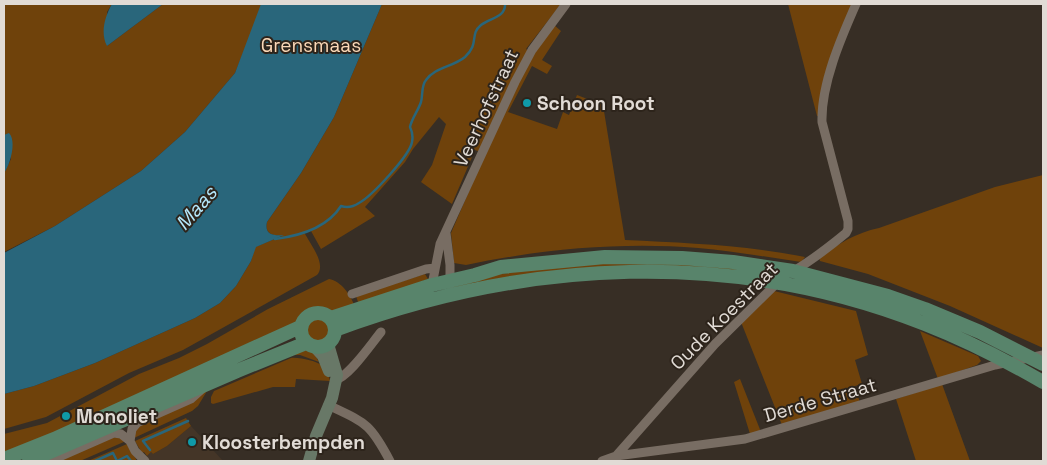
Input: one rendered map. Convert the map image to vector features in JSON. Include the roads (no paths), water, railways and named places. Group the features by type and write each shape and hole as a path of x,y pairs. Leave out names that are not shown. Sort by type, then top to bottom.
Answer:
{"main road":[{"path":"333,324 432,285 501,267 605,257 682,258 733,262 793,271 860,288 925,309 1037,356 1043,364"},
{"path":"333,324 449,295 519,281 607,272 653,271 696,273 776,283 824,293 877,308 924,324 970,343 1009,362 1043,382"},
{"path":"4,459 24,458 204,386 317,345 334,336 333,324 322,313 312,313 304,318 300,327 300,333 317,345"},
{"path":"24,458 54,439 300,327"}],"street":[{"name":"Veerhofstraat","path":"432,285 440,244 532,50 566,4"},
{"name":"Oude Koestraat","path":"616,456 715,344 776,283 807,264 818,253 846,233 848,222 822,122 822,110 832,68 856,4"},
{"path":"446,233 451,281 449,295"},
{"path":"352,294 426,269 435,268"},
{"path":"335,380 347,374 381,332"},
{"path":"309,461 334,391 335,380 330,374 317,345"},
{"name":"Derde Straat","path":"602,461 616,456 745,439 1009,362 1037,356"},
{"path":"50,461 191,398 204,386"},
{"path":"328,405 359,419 369,427 377,437 390,461"},
{"path":"130,441 132,429 137,423"},
{"path":"114,433 121,434 130,441 145,461"}],"water":[{"path":"112,4 163,4 107,46 104,36 104,25"},
{"name":"Maas","path":"261,4 382,4 334,117 301,173 267,222 268,232 273,235 284,235 256,247 251,261 236,286 220,303 195,318 95,363 34,386 4,394 4,253 55,226 141,171 185,132 235,73"},
{"path":"9,133 13,147 4,173 4,135"}],"waterway":[{"path":"275,239 312,230 328,220 341,206 350,207 357,204 381,184 410,148 412,142 410,127 421,102 424,82 434,72 465,57 472,48 477,29 500,15 505,8 505,4"},
{"path":"150,450 143,441 188,421"},
{"path":"95,461 113,453 117,461 127,456 131,461"}],"place":[{"name":"Schoon Root","path":"527,103"},
{"name":"Monoliet","path":"66,416"},
{"name":"Kloosterbempden","path":"192,442"}],"park label":[{"name":"Grensmaas","path":"311,45"}]}
